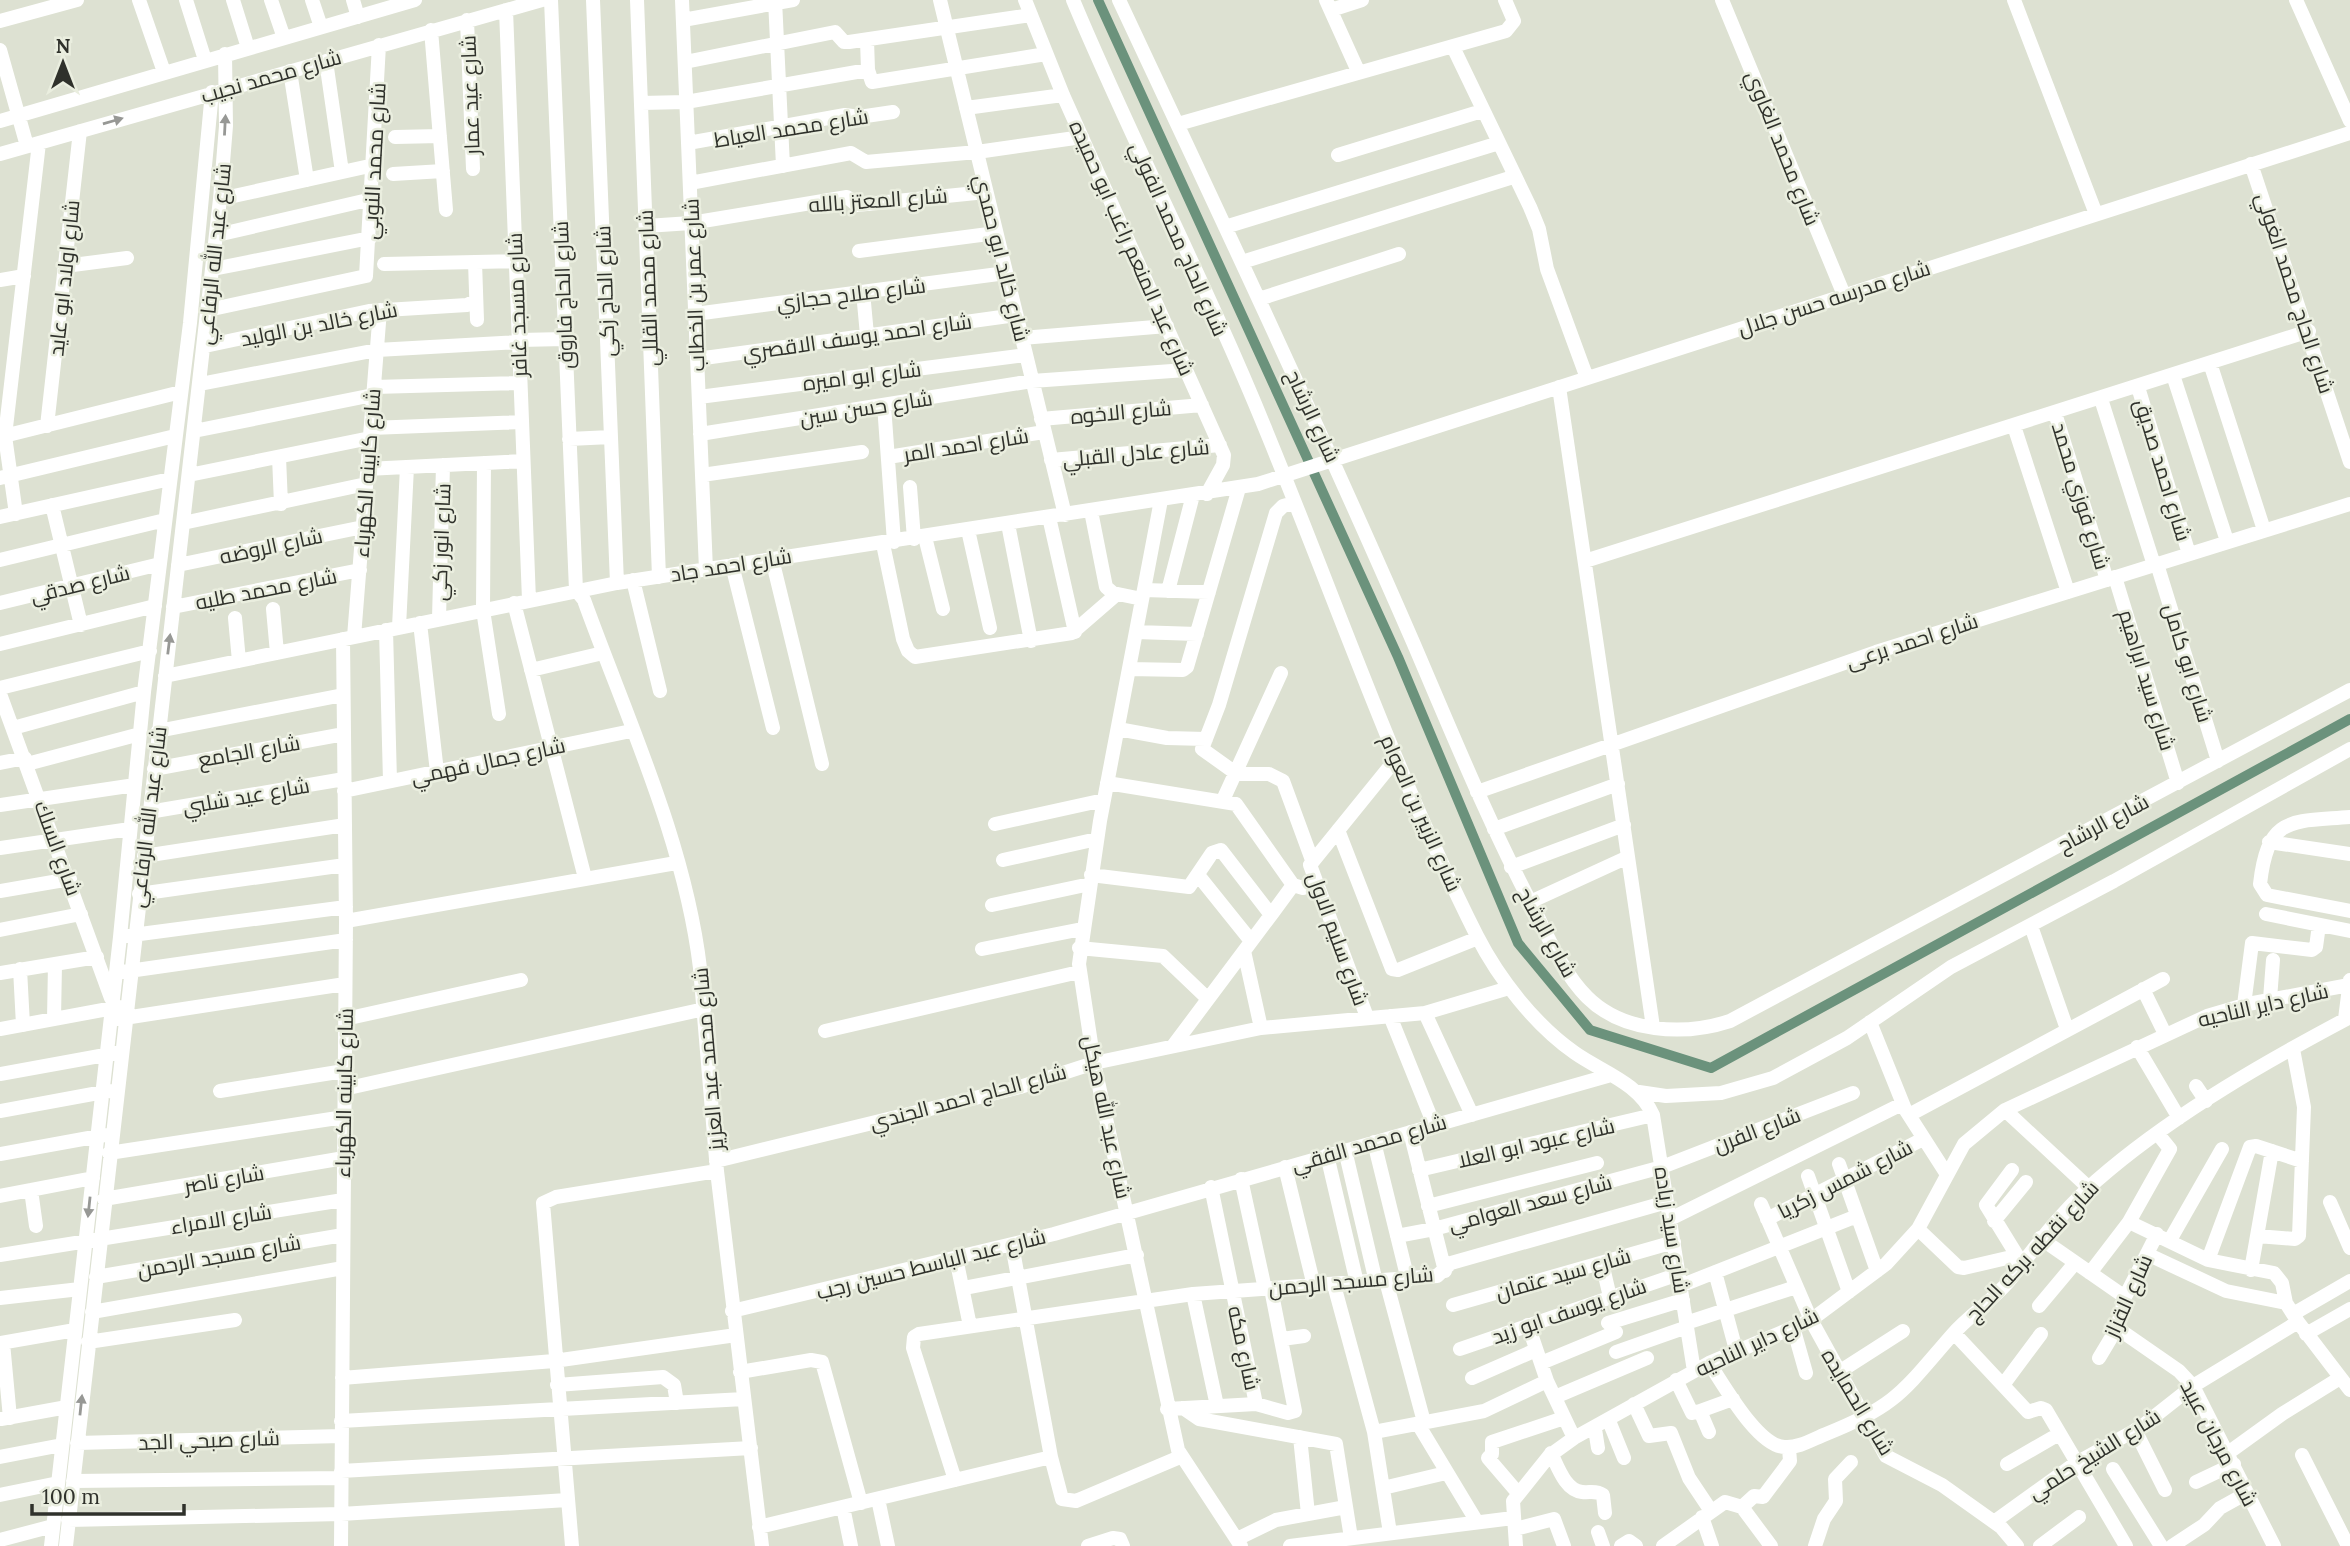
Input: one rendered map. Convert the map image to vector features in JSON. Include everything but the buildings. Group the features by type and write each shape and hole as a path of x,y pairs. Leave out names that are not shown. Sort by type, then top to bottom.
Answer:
{"street":[{"path":"0,21 77,0"},
{"path":"139,0 164,72"},
{"path":"186,0 205,60"},
{"path":"233,0 248,48"},
{"path":"271,0 284,38"},
{"path":"312,0 321,27"},
{"path":"353,0 358,17"},
{"name":"شارع محمد نجيب","path":"0,121 358,17 393,3 415,0"},
{"name":"شارع محمد نجيب","path":"0,154 542,0"},
{"name":"شارع الحاج فاروق","path":"551,0 576,590"},
{"name":"شارع الحاج زكي","path":"593,0 617,583"},
{"name":"شارع محمد القللي","path":"637,0 659,577"},
{"name":"شارع عمر بن الخطاب","path":"682,0 706,570"},
{"path":"683,20 793,0"},
{"name":"شارع خالد ابو حمدي","path":"940,0 1065,515"},
{"name":"شارع عبد المنعم راغب ابو حميده","path":"1026,0 1063,95 1220,445"},
{"name":"شارع الحاج محمد الفولي","path":"1073,0 1284,477"},
{"name":"شارع الرشاح","path":"1119,0 1333,458 1511,867 1569,975 1586,996 1624,1020 1653,1027 1692,1030 1730,1021 2350,690"},
{"path":"1358,71 1328,5 1362,0"},
{"path":"1178,124 1358,71 1453,47 1511,27 1514,21 1505,0"},
{"name":"شارع محمد الغاوي","path":"1722,0 1844,295"},
{"path":"2014,0 2096,214"},
{"path":"2296,0 2350,121"},
{"path":"775,2 783,166"},
{"name":"شارع مسجد غافر","path":"506,10 523,461 521,602 531,670 585,878"},
{"path":"685,62 836,32 845,42 1031,15"},
{"name":"شارع عيد عمار","path":"467,20 473,169"},
{"path":"431,30 446,210"},
{"path":"867,40 868,70 872,82 1046,54"},
{"name":"شارع محمد النوبي","path":"208,310 366,276 379,45"},
{"path":"1453,47 1539,229 1547,269 1587,378"},
{"path":"0,50 18,115 33,145 24,276 3,437 5,477 16,514"},
{"path":"219,90 225,54"},
{"path":"326,61 342,172"},
{"path":"641,103 686,102 868,70"},
{"path":"290,71 307,180"},
{"name":"شارع عبد الله الرفاعي","path":"127,936 139,894 205,346 220,199 219,90"},
{"name":"شارع عبد الله الرفاعي","path":"51,1546 53,1526 65,1482 92,1312 96,1277 93,1178 104,1135 114,1054 127,936 130,830 144,692 219,90"},
{"path":"966,108 1063,95"},
{"path":"1338,155 1482,111"},
{"name":"شارع محمد العياط","path":"688,143 845,115 859,117 893,112"},
{"name":"شارع اولاد ابو عايد","path":"47,425 80,131"},
{"name":"شارع مدرسه حسن جلال","path":"1301,471 1333,458 2350,133"},
{"path":"394,137 440,135"},
{"path":"690,183 851,153 866,162 976,152 1082,137"},
{"path":"1225,227 1499,143"},
{"path":"220,199 374,164"},
{"name":"شارع الحاج محمد الغولي","path":"2251,164 2309,331 2350,462"},
{"path":"393,174 443,171"},
{"path":"1242,262 1513,177"},
{"name":"شارع المعتز بالله","path":"646,226 691,223 847,197 857,205 986,192"},
{"path":"216,235 372,199"},
{"path":"859,251 996,233"},
{"path":"213,269 370,238"},
{"path":"1259,299 1399,254"},
{"path":"65,266 127,258"},
{"path":"384,264 516,261"},
{"path":"475,262 477,320"},
{"name":"شارع صلاح حجازي","path":"695,314 1006,273"},
{"path":"0,280 24,276"},
{"path":"863,292 867,335"},
{"name":"شارع خالد بن الوليد","path":"205,346 380,310 467,305 475,301"},
{"name":"شارع كابينه الكهرباء","path":"341,1546 346,940 343,695 348,638 360,570 380,310"},
{"name":"شارع احمد يوسف الاقصري","path":"697,359 1016,315"},
{"path":"1022,338 1167,326"},
{"path":"1585,561 2309,331"},
{"path":"200,384 377,350 565,339"},
{"name":"شارع ابو اميره","path":"699,397 1026,355"},
{"path":"2210,363 2264,530"},
{"name":"شارع حسن سين","path":"700,434 1032,381 1186,370"},
{"path":"2173,375 2227,541"},
{"path":"194,431 374,391 520,383"},
{"path":"1559,387 1653,1027"},
{"name":"شارع احمد صديق","path":"2138,387 2189,554"},
{"path":"3,437 181,392"},
{"name":"شارع ابو كامل","path":"2101,399 2218,761"},
{"path":"884,405 888,457 889,543 903,639 908,652 915,657 1075,632 1116,594"},
{"name":"شارع الاخوه","path":"1043,426 1202,405"},
{"name":"شارع فوزي محمد","path":"2054,413 2111,578"},
{"path":"189,475 279,457 370,433 522,422"},
{"name":"شارع احمد المر","path":"888,457 1043,426"},
{"path":"2014,426 2068,592"},
{"path":"5,477 175,436"},
{"path":"569,439 611,437"},
{"path":"1168,591 1200,495 1225,462 1220,445"},
{"name":"شارع عادل القبلي","path":"1051,460 1220,445"},
{"path":"702,475 862,452"},
{"path":"279,457 281,504"},
{"path":"368,469 523,461"},
{"path":"484,463 483,610 499,715"},
{"name":"شارع انور زكي","path":"439,619 443,465"},
{"path":"390,781 392,629 407,467"},
{"name":"شارع احمد جاد","path":"165,676 576,590 1200,495 1239,488 1301,471"},
{"name":"شارع الزبير بن العوام","path":"1284,477 1395,760 1478,938 1509,988 1572,1051 1639,1092"},
{"path":"0,516 170,479"},
{"path":"183,523 366,485"},
{"path":"910,487 919,538 943,609"},
{"path":"1129,669 1185,669 1239,488"},
{"name":"شارع عبد الله هيكل","path":"1161,499 1097,839 1082,929 1079,972 1094,1063 1128,1211 1167,1409 1180,1457 1239,1543"},
{"path":"1294,503 1283,506 1276,513 1203,751 1237,775 1269,774 1283,781 1312,860"},
{"name":"شارع احمد برعى","path":"1477,792 1611,742 1876,652 2350,504"},
{"path":"52,505 81,625"},
{"path":"1091,511 1105,584 1116,594 1143,595 1168,591 1209,593"},
{"path":"1049,517 1075,632"},
{"path":"0,560 165,520"},
{"path":"1008,524 1031,641"},
{"name":"شارع الروضه","path":"178,565 363,527"},
{"path":"968,530 990,628"},
{"path":"772,559 822,764"},
{"name":"شارع صدقي","path":"0,603 160,564"},
{"path":"732,565 773,728"},
{"name":"شارع محمد طليه","path":"173,607 360,570"},
{"name":"شارع سيد ابراهيم","path":"2111,578 2178,783"},
{"path":"633,580 660,691"},
{"name":"شارع محمد عبد العزيز","path":"576,590 584,600 631,731 692,915 704,1009 732,1311 762,1546"},
{"path":"0,644 155,606"},
{"path":"273,609 277,653"},
{"path":"235,618 239,661"},
{"path":"420,623 437,772"},
{"path":"1136,632 1197,634"},
{"path":"0,688 150,651"},
{"path":"531,670 603,653"},
{"path":"1223,800 1237,775 1281,673"},
{"path":"7,719 144,692"},
{"name":"شارع السلك","path":"0,694 117,1011"},
{"path":"158,731 343,695"},
{"path":"1118,729 1167,738 1206,739"},
{"name":"شارع جمال فهمي","path":"344,785 390,781 631,731"},
{"path":"0,763 26,761 140,734"},
{"name":"شارع الجامع","path":"154,769 344,734"},
{"path":"1639,1092 1693,1096 1747,1087 1823,1052 1926,981 2031,926 2350,749"},
{"name":"شارع سليم الاول","path":"1367,1017 1310,865 1395,760"},
{"path":"1107,783 1223,800 1242,808 1293,884 1303,888 1314,880"},
{"path":"1494,830 1618,784"},
{"path":"0,806 135,785"},
{"name":"شارع عيد شلبي","path":"149,812 344,785"},
{"path":"995,824 1104,800"},
{"path":"2350,817 2295,822 2283,827 2269,842 2260,881 2264,893 2350,911"},
{"path":"144,856 345,825"},
{"path":"1511,867 1624,825"},
{"path":"0,848 130,830"},
{"path":"1338,830 1392,969 1398,970 1478,938"},
{"path":"1003,860 1097,839"},
{"path":"2269,842 2350,854"},
{"path":"992,905 1091,879 1189,887 1212,853 1223,851 1271,915"},
{"path":"1530,902 1628,857"},
{"path":"127,936 346,914 676,863"},
{"path":"139,894 345,865"},
{"path":"1198,874 1247,946 1261,1028"},
{"path":"0,891 70,879"},
{"path":"1173,1046 1293,884"},
{"path":"0,930 81,914"},
{"path":"2266,914 2350,931"},
{"path":"2244,1005 2252,943 2312,950 2319,925"},
{"path":"2031,926 2067,1028"},
{"path":"982,949 1082,929"},
{"path":"123,972 346,940"},
{"path":"1080,948 1163,956 1208,999"},
{"path":"0,973 97,957"},
{"path":"2270,999 2273,960"},
{"path":"54,1019 55,964"},
{"path":"20,969 23,1025"},
{"path":"825,1031 1079,972"},
{"path":"1670,1219 1905,1109 2163,979"},
{"path":"345,1019 521,980"},
{"path":"2347,1018 2350,980"},
{"path":"0,1029 54,1019 345,984"},
{"name":"شارع داير الناحيه","path":"1514,1536 1512,1504 1551,1453 1709,1363 1811,1320 1877,1271 1918,1229 1946,1173 1976,1131 2005,1110 2207,1016 2270,999 2349,985"},
{"name":"شارع الحاج احمد الجندي","path":"554,1361 543,1203 556,1197 717,1166 1020,1087 1094,1063 1261,1028 1425,1013 1509,988"},
{"path":"2143,989 2165,1034"},
{"path":"344,1089 704,1009"},
{"path":"1425,1013 1472,1115"},
{"path":"1390,1016 1434,1125"},
{"name":"شارع نقطه بركه الحاج","path":"1788,1448 1865,1419 1898,1397 1954,1332 2012,1278 2040,1238 2089,1188 2179,1118 2347,1018"},
{"path":"1870,1022 1905,1109 1946,1173"},
{"path":"2137,1047 2179,1118"},
{"path":"2257,1236 2295,1239 2299,1236 2303,1097 2293,1049"},
{"path":"0,1074 114,1054"},
{"path":"220,1091 344,1071"},
{"name":"شارع محمد الفقي","path":"1128,1211 1611,1076"},
{"path":"2196,1086 2206,1101"},
{"path":"0,1111 109,1091"},
{"name":"شارع سيد زياده","path":"1639,1092 1653,1115 1694,1371"},
{"name":"شارع الفرن","path":"1662,1167 1853,1093"},
{"path":"2005,1110 2089,1188"},
{"name":"شارع عبود ابو العلا","path":"1419,1170 1653,1115"},
{"path":"109,1153 344,1116"},
{"path":"1410,1132 1445,1271"},
{"path":"2090,1273 2129,1222 2170,1149 2157,1133"},
{"path":"0,1154 104,1135"},
{"name":"شارع عبد الله الرفاعي","path":"70,1444 67,1407 75,1330 80,1289 104,1199 109,1153 104,1135"},
{"name":"شارع شمس زكريا","path":"1767,1219 1923,1139"},
{"path":"1374,1142 1408,1280"},
{"path":"2208,1260 2248,1150 2256,1146 2302,1161"},
{"name":"شارع القزاز","path":"2099,1358 2117,1328 2125,1297 2147,1254 2164,1237 2222,1149"},
{"path":"1345,1150 1421,1423 1446,1473 1477,1522"},
{"path":"2251,1270 2272,1151"},
{"path":"1327,1155 1357,1283"},
{"name":"شارع ناصر","path":"104,1199 344,1158"},
{"path":"1428,1206 1597,1163"},
{"path":"1839,1164 1877,1271"},
{"path":"1285,1167 1314,1286"},
{"name":"شارع سعد العوامي","path":"1397,1236 1434,1229 1662,1167"},
{"path":"2012,1170 1986,1205 2021,1262"},
{"path":"1808,1176 1849,1292"},
{"path":"0,1196 93,1178"},
{"path":"1167,1409 1256,1404 1289,1413 1295,1411 1282,1339 1241,1179"},
{"path":"1994,1221 2026,1182"},
{"name":"شارع مكه","path":"1211,1187 1256,1404"},
{"path":"31,1190 36,1226"},
{"name":"شارع الامراء","path":"0,1255 343,1200"},
{"name":"شارع مسجد الرحمن","path":"955,1480 912,1342 919,1334 1145,1299 1408,1280 1441,1275 1451,1263 1667,1202"},
{"path":"2330,1202 2350,1248"},
{"name":"شارع الحمايده","path":"1761,1204 1811,1320 1890,1460 1936,1481 1994,1522 2017,1546"},
{"name":"شارع عبد الباسط حسين رجب","path":"732,1311 1012,1245 1128,1211"},
{"path":"1472,1378 1539,1357 1612,1327 1681,1286 1857,1216"},
{"path":"2129,1222 2208,1260 2267,1271 2279,1277 2296,1318 2350,1390"},
{"path":"1918,1229 1958,1267 1971,1267 2007,1258 2021,1262"},
{"name":"شارع مسجد الرحمن","path":"96,1277 343,1235"},
{"path":"2040,1238 2125,1297"},
{"name":"شارع سيد عتمان","path":"1453,1305 1674,1242"},
{"path":"1012,1245 1060,1494 1070,1502 1180,1457"},
{"path":"2147,1254 2226,1292 2296,1318 2350,1309"},
{"path":"964,1288 1137,1255"},
{"path":"956,1258 970,1326"},
{"path":"1602,1263 1610,1297"},
{"path":"2039,1306 2075,1263"},
{"path":"92,1312 342,1268"},
{"path":"1715,1272 1736,1350"},
{"path":"2296,1318 2350,1281"},
{"path":"1334,1285 1374,1432 1390,1534"},
{"name":"شارع يوسف ابو زيد","path":"1460,1349 1610,1297 1681,1286"},
{"path":"1616,1352 1725,1310 1796,1287"},
{"path":"0,1298 80,1289"},
{"path":"1193,1294 1217,1406"},
{"name":"شارع الشيخ حلمي","path":"1994,1522 2076,1463 2135,1430 2193,1386 2296,1318"},
{"path":"88,1342 235,1320"},
{"path":"1528,1325 1547,1381 1574,1438"},
{"path":"1793,1327 1806,1373"},
{"name":"شارع مرجان عبيد","path":"2117,1328 2179,1371 2193,1386 2274,1546"},
{"path":"67,1407 5,1419 2,1343 75,1330"},
{"path":"1839,1372 1903,1331"},
{"path":"1954,1332 2030,1413 2044,1409 2126,1546"},
{"path":"2003,1385 2041,1334"},
{"path":"342,1378 554,1361 736,1335"},
{"path":"1282,1339 1304,1336"},
{"path":"1555,1397 1647,1358"},
{"path":"740,1372 811,1360 822,1362 860,1503"},
{"path":"554,1361 572,1546"},
{"path":"1709,1363 1733,1399 1765,1438 1774,1445 1788,1448 1790,1461 1762,1498 1754,1496 1742,1507"},
{"path":"557,1385 663,1377 674,1385 677,1403"},
{"path":"2196,1482 2231,1459 2282,1414 2340,1378"},
{"path":"1676,1380 1692,1413 1733,1399"},
{"path":"1374,1432 1484,1411 1547,1381"},
{"name":"شارع صبحي الجد","path":"0,1457 70,1444 744,1399"},
{"path":"1634,1404 1649,1436 1671,1433 1706,1514 1712,1546"},
{"path":"1184,1408 1199,1419 1336,1444 1346,1507 1345,1541"},
{"path":"1700,1411 1709,1432"},
{"path":"1518,1493 1488,1458 1492,1454 1492,1442 1564,1418"},
{"path":"1609,1421 1624,1458"},
{"path":"1595,1429 1598,1448"},
{"path":"2135,1430 2165,1490"},
{"path":"2007,1464 2059,1434"},
{"path":"1300,1437 1308,1514"},
{"path":"0,1495 65,1482 341,1475 563,1456 751,1448"},
{"path":"1551,1453 1571,1488 1603,1495 1605,1513"},
{"path":"2302,1455 2348,1546"},
{"path":"759,1527 1051,1457"},
{"path":"1815,1546 1824,1519 1836,1501 1835,1479 1851,1462"},
{"path":"2113,1469 2161,1546"},
{"path":"1383,1488 1446,1473"},
{"name":"شارع عبد الله الرفاعي","path":"65,1482 68,1520 65,1546"},
{"path":"2172,1546 2203,1526 2220,1508 2247,1493"},
{"path":"878,1499 888,1546"},
{"path":"68,1520 341,1514 567,1500"},
{"path":"1663,1546 1725,1502 1742,1507 1771,1546"},
{"path":"843,1507 851,1546"},
{"path":"1239,1543 1276,1520 1346,1507"},
{"path":"2040,1546 2080,1517"},
{"path":"1290,1546 1477,1522 1514,1536 1555,1519 1564,1546"},
{"path":"0,1540 53,1526"},
{"path":"1088,1546 1117,1538 1123,1546"},
{"path":"1621,1546 1629,1541 1636,1546"}],"waterway":[{"path":"1098,0 1398,657 1518,943 1590,1030 1711,1068 2350,719"}]}
